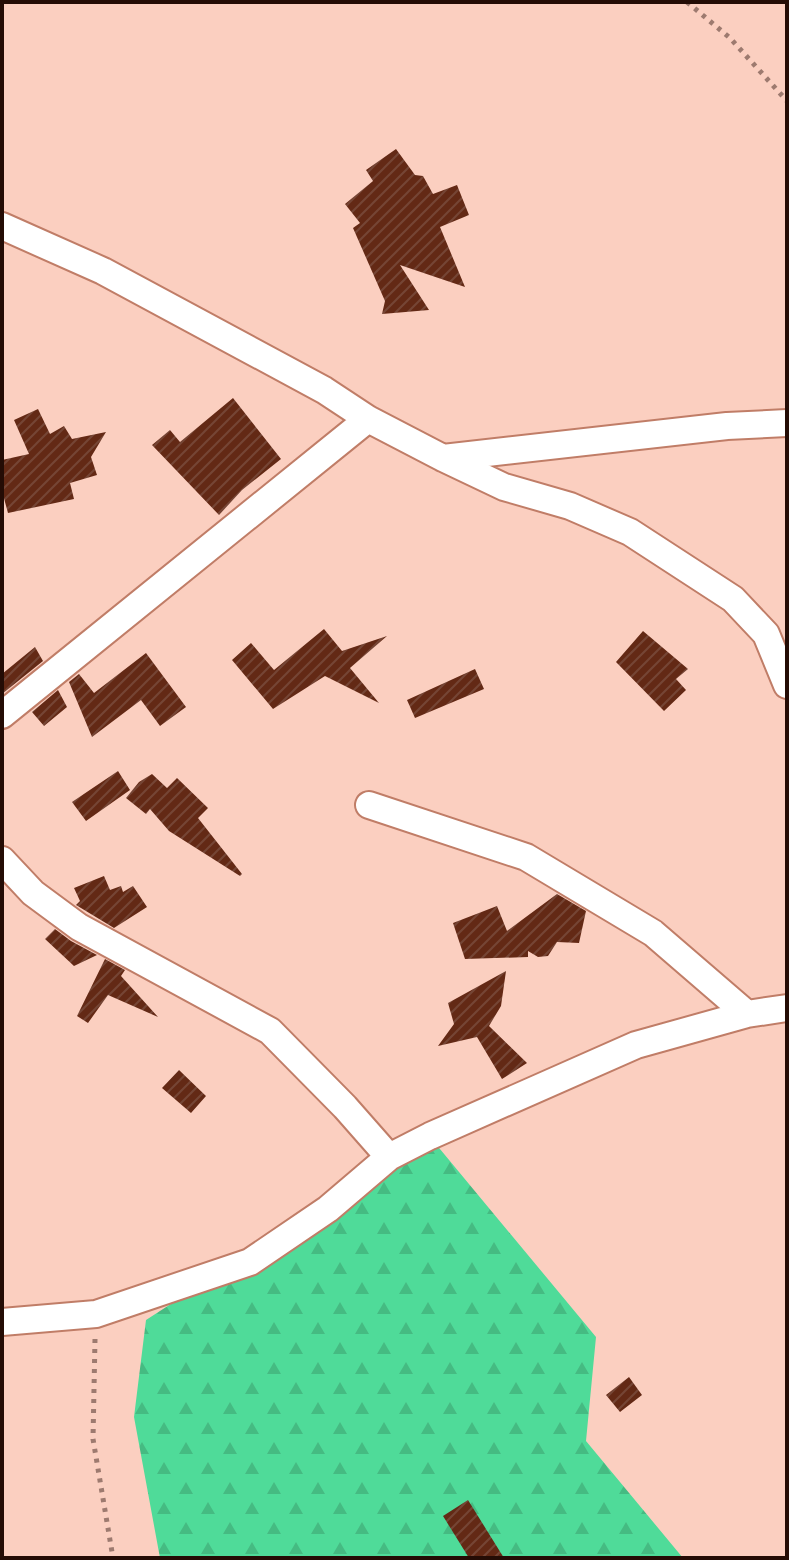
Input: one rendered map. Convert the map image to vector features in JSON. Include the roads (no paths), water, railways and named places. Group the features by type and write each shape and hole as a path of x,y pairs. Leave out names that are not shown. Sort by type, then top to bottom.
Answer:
{"street":[{"path":"2,226 103,271 443,458 504,487 570,506 630,532 733,599 766,634 787,685"},
{"path":"2,715 368,419"},
{"path":"443,458 727,426 787,423"},
{"path":"369,805 526,857 653,933 747,1014"},
{"path":"2,860 33,893 79,927 270,1031 389,1157"},
{"path":"2,1322 96,1314 250,1262 328,1209 389,1157 636,1045 747,1014 787,1008"}]}
